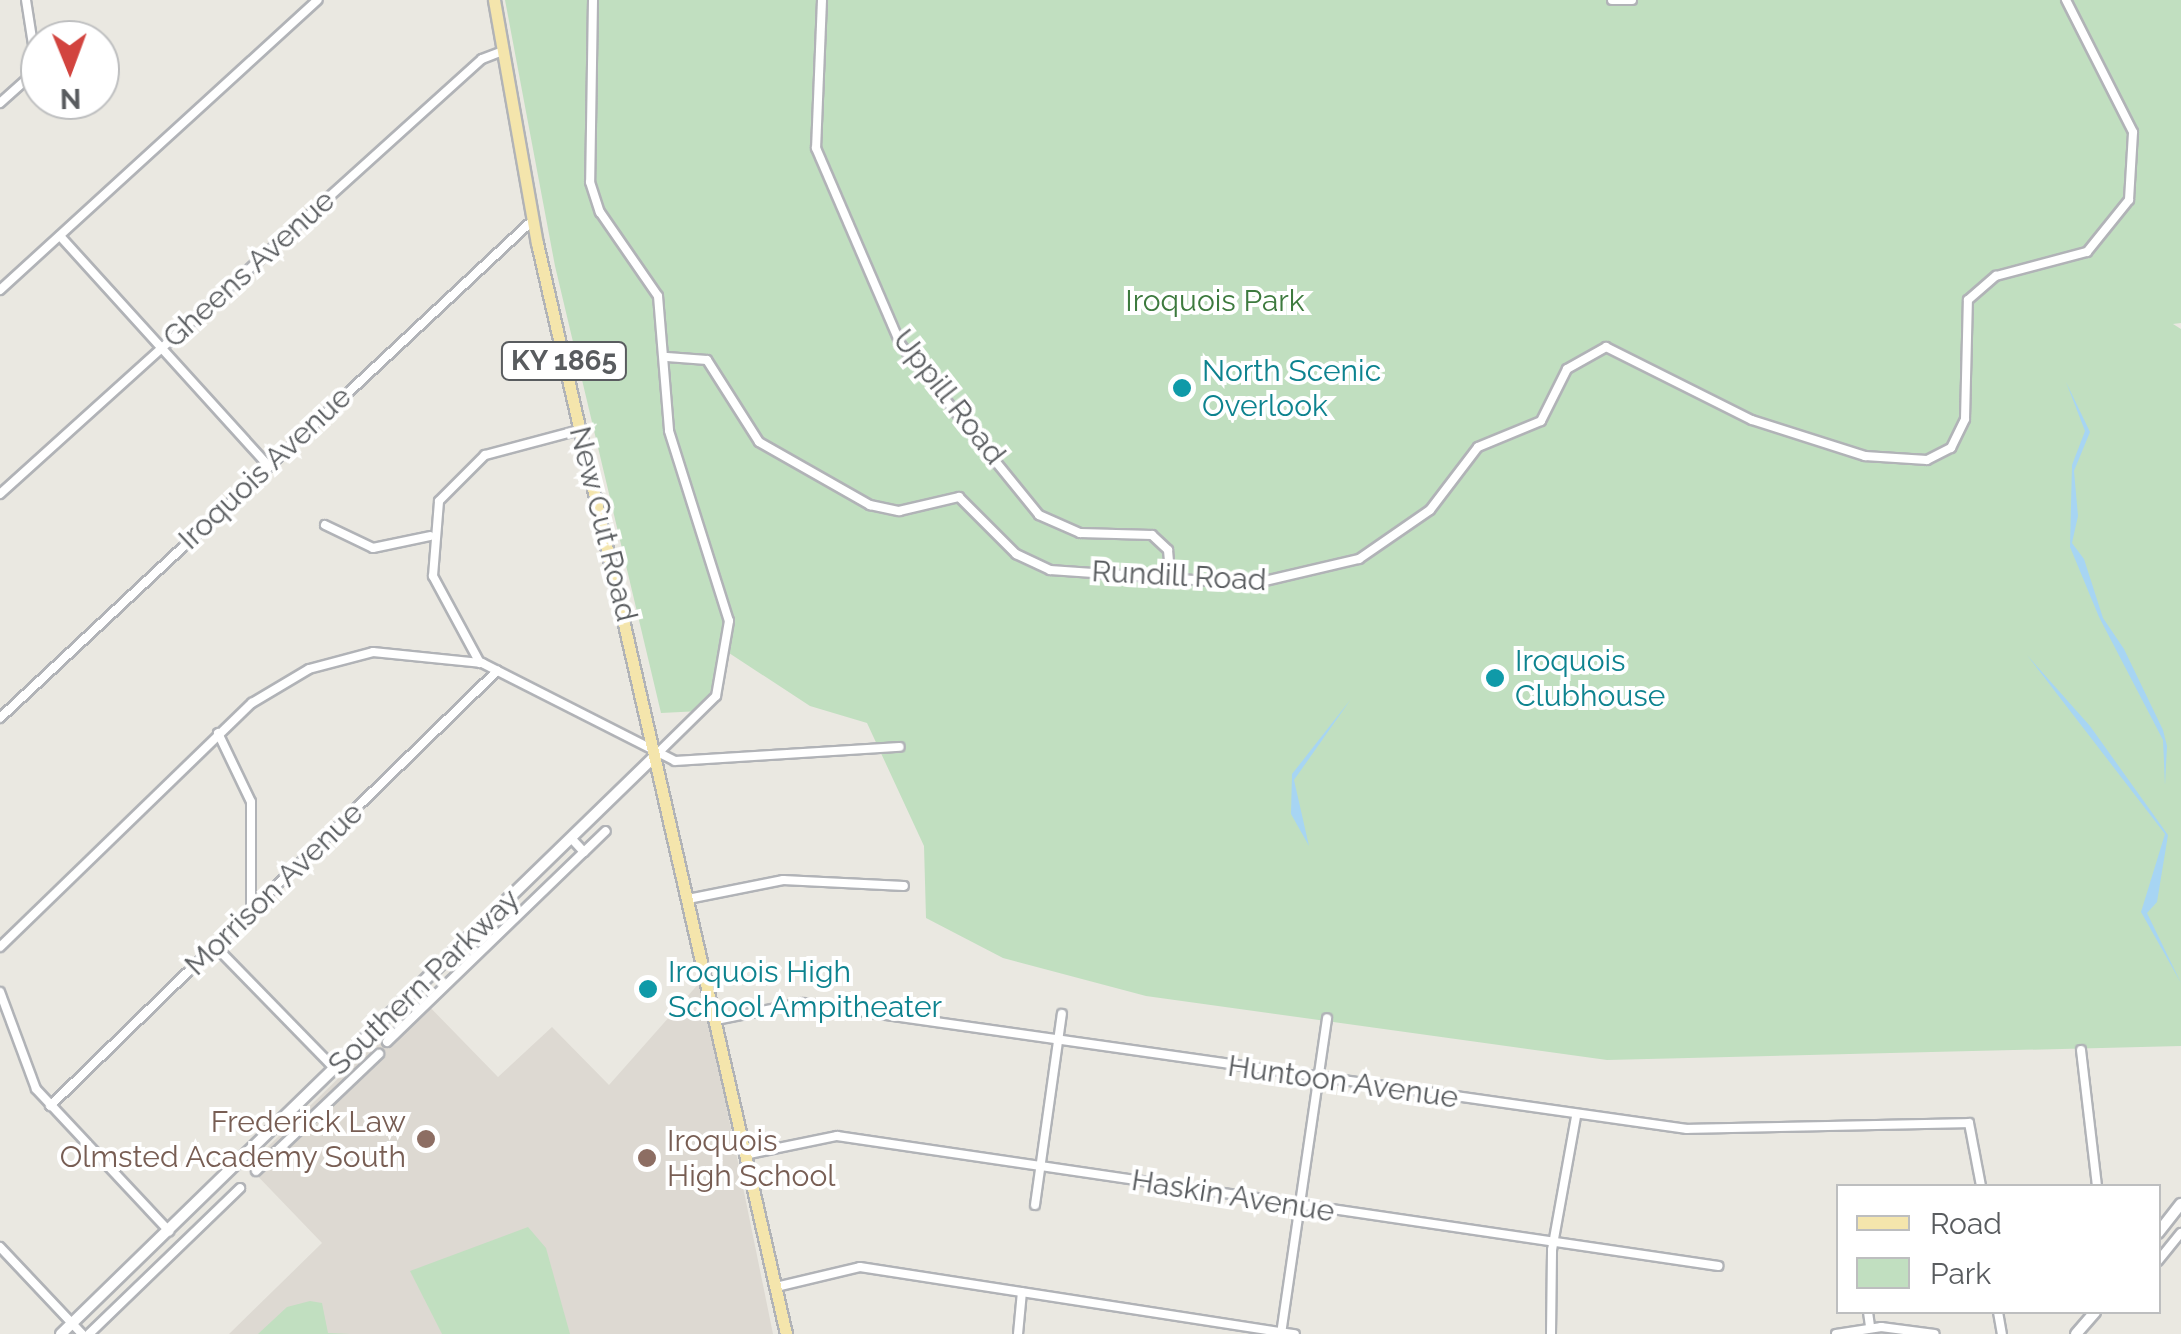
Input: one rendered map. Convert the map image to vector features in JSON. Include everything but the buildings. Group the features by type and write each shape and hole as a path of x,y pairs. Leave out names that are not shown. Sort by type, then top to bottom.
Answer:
{"main road":[{"name":"New Cut Road","path":"494,0 532,220 657,754"},
{"name":"Southern Parkway","path":"61,1334 657,754"},
{"name":"KY 1865","path":"657,754 721,1020 786,1334"},
{"path":"2161,1230 2180,1208"},
{"path":"2076,1334 2093,1314"}],"street":[{"path":"0,290 318,0"},
{"path":"593,0 590,182 600,212 655,288 667,357 669,431 730,641 713,702 657,754"},
{"name":"Uppill Road","path":"822,0 816,148 901,345 1040,515 1068,530 1157,538 1170,575"},
{"path":"1612,0 1632,0"},
{"name":"Rundill Road","path":"667,357 707,360 759,442 877,508 959,497 1041,568 1298,579 1386,545 1430,510 1478,447 1541,421 1567,368 1600,348 1630,352 1752,420 1865,456 1920,462 1946,452 1966,419 1968,300 1996,276 2087,252 2132,188 2133,132 2066,0"},
{"name":"Gheens Avenue","path":"0,494 482,59 503,50"},
{"path":"0,103 20,85"},
{"name":"Iroquois Avenue","path":"0,718 532,220"},
{"path":"60,236 268,465"},
{"path":"480,663 440,595 430,536 444,492 476,460 579,430"},
{"path":"325,526 373,548 430,536"},
{"path":"0,947 218,734 278,684 342,659 404,651 480,663 675,762 900,747"},
{"name":"Morrison Avenue","path":"50,1106 497,671"},
{"path":"218,734 250,802 251,910"},
{"path":"388,1042 606,830"},
{"path":"572,839 584,852"},
{"path":"693,898 783,880 904,886"},
{"path":"215,946 335,1069"},
{"path":"0,992 50,1106 169,1231"},
{"name":"Huntoon Avenue","path":"721,1020 802,1003 1576,1116 1697,1129 1969,1123 1981,1184"},
{"path":"392,1014 405,1026"},
{"path":"1035,1205 1062,1014"},
{"path":"1281,1333 1296,1205 1326,1018"},
{"path":"2081,1050 2097,1184"},
{"path":"256,1171 379,1054"},
{"path":"1552,1334 1554,1244 1576,1116"},
{"name":"Haskin Avenue","path":"749,1154 830,1135 1718,1266"},
{"path":"0,1247 86,1334 240,1188"},
{"path":"2161,1257 2181,1233"},
{"path":"776,1287 860,1267 1294,1334"},
{"path":"1018,1334 1022,1292"},
{"path":"1868,1314 1870,1327"},
{"path":"1836,1334 1870,1327 1935,1334"}],"shaded area":[{"name":"Iroquois High School","path":"701,981 773,1334 229,1334 322,1243 248,1166 421,998 498,1077 552,1027 609,1085"}],"green space":[{"name":"Iroquois Park","path":"505,0 2181,0 2181,323 2173,324 2181,329 2181,1046 1607,1060 1146,996 1003,958 926,918 924,846 867,723 810,706 729,653 701,711 661,713 555,266"},
{"path":"528,1227 546,1248 570,1334 442,1334 410,1271"},
{"path":"310,1301 322,1303 328,1333 350,1334 258,1334 287,1307"}],"water":[{"path":"2066,382 2090,432 2074,471 2078,516 2072,543 2084,559 2103,618 2124,649 2163,730 2167,746 2165,785 2163,740 2099,617 2070,547 2072,465 2085,431"},
{"path":"2027,655 2090,726 2168,835 2157,902 2147,913 2181,983 2141,912 2165,834"},
{"path":"1351,699 1294,780 1309,846 1291,814 1292,774"}],"place":[{"name":"North Scenic Overlook","path":"1182,388"},
{"name":"Iroquois Clubhouse","path":"1495,678"},
{"name":"Iroquois High School Ampitheater","path":"648,989"},
{"name":"Frederick Law Olmsted Academy South","path":"426,1139"},
{"name":"Iroquois High School","path":"647,1158"}]}
